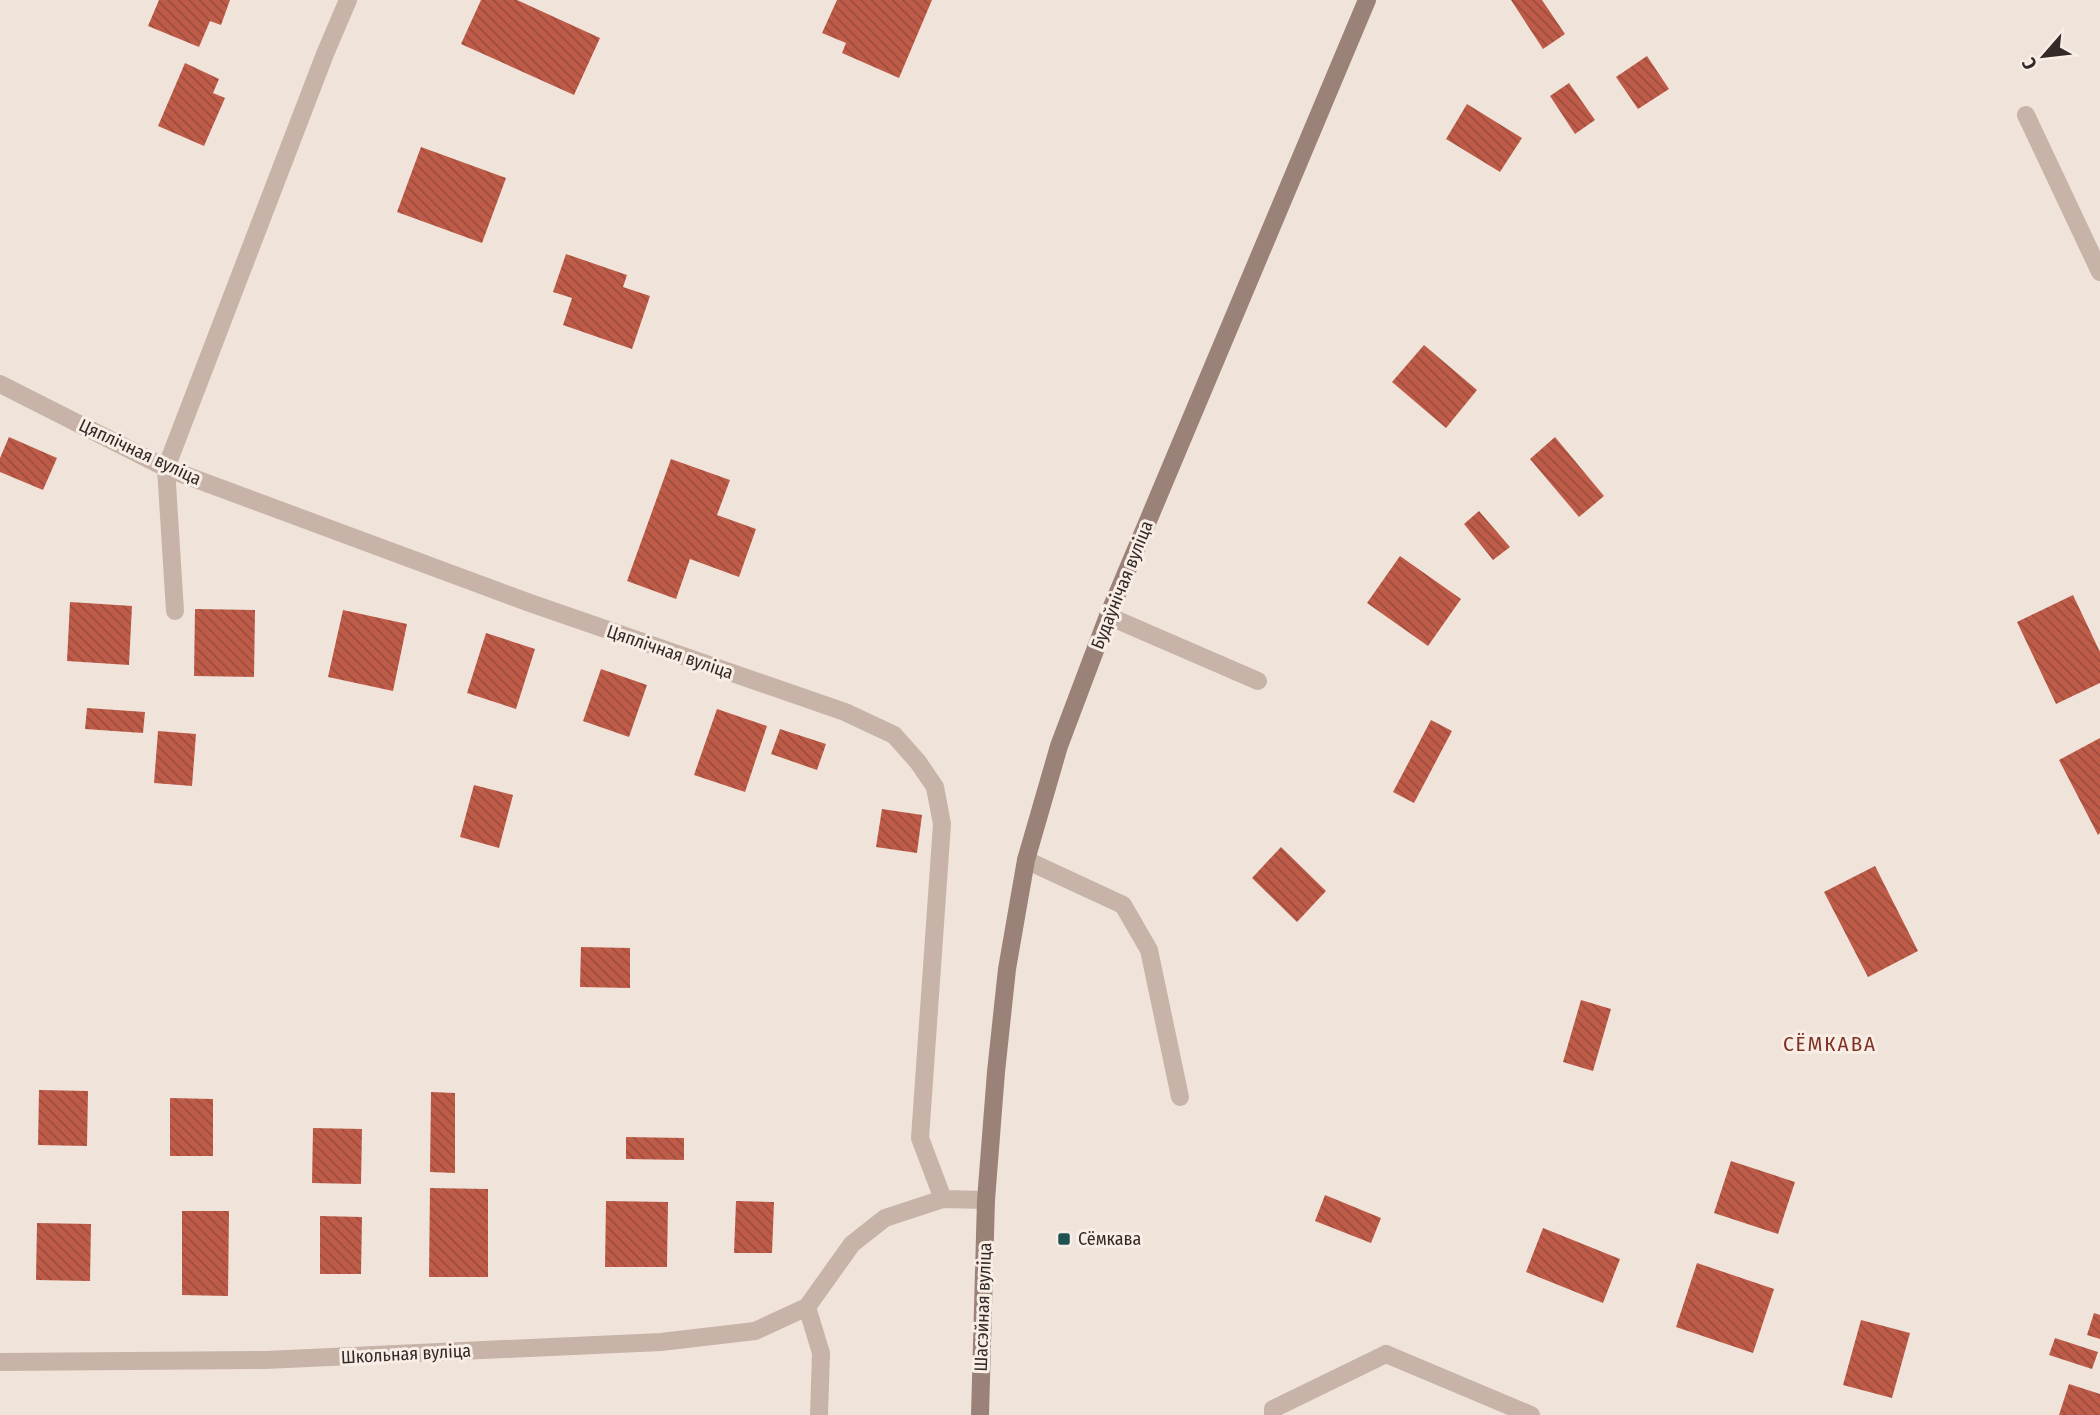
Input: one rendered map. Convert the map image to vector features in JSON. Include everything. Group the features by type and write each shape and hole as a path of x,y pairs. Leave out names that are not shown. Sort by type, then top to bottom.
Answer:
{"main road":[{"name":"Будаўнічая вуліца","path":"986,1200 1007,968 1026,860 1059,746 1108,616 1367,0"},
{"name":"Шасэйная вуліца","path":"980,1415 986,1200"}],"street":[{"path":"175,611 166,468 348,0"},
{"path":"2026,115 2100,272"},
{"name":"Цяплічная вуліца","path":"0,384 166,468 530,603 845,712 894,735 918,762 935,787 942,824 920,1138 943,1199"},
{"path":"1108,616 1258,681"},
{"path":"1026,860 1123,905 1149,950 1180,1097"},
{"name":"Школьная вуліца","path":"0,1362 265,1360 661,1342 755,1331 807,1307 852,1244 885,1218 943,1199 986,1200"},
{"path":"807,1307 821,1353 819,1415"},
{"path":"1273,1415 1273,1409 1386,1354 1531,1415"}],"building":[{"path":"159,0 230,0 221,25 210,21 199,47 148,26"},
{"path":"481,0 517,0 600,38 574,95 461,44"},
{"path":"837,0 932,0 899,78 842,53 846,43 822,33"},
{"path":"1511,0 1542,0 1565,34 1543,49"},
{"path":"1647,56 1669,89 1638,109 1616,77"},
{"path":"185,63 219,79 213,93 225,98 204,146 158,126"},
{"path":"1569,83 1595,120 1575,134 1550,96"},
{"path":"1467,104 1522,138 1500,172 1446,139"},
{"path":"421,147 506,178 482,243 397,212"},
{"path":"566,254 627,275 623,287 650,296 632,349 563,325 572,298 553,292"},
{"path":"1424,345 1477,390 1446,428 1392,382"},
{"path":"9,437 57,458 43,490 0,472 0,458"},
{"path":"1555,437 1604,496 1579,517 1530,459"},
{"path":"671,459 730,480 717,515 756,529 739,577 690,559 676,599 627,581"},
{"path":"1479,511 1510,547 1493,560 1464,524"},
{"path":"1400,556 1461,599 1428,646 1367,603"},
{"path":"2073,595 2100,652 2100,683 2056,704 2017,622"},
{"path":"70,602 132,606 129,665 67,661"},
{"path":"195,609 255,610 254,677 194,676"},
{"path":"343,610 407,624 393,691 328,677"},
{"path":"486,633 535,649 516,709 467,693"},
{"path":"601,669 647,685 629,737 583,721"},
{"path":"87,708 145,712 143,733 85,729"},
{"path":"717,709 767,726 745,792 694,775"},
{"path":"1431,720 1452,731 1414,803 1393,792"},
{"path":"780,729 826,744 817,770 771,754"},
{"path":"158,731 196,734 192,786 154,783"},
{"path":"2100,738 2100,833 2098,835 2059,760"},
{"path":"474,785 513,795 499,848 460,837"},
{"path":"882,809 922,815 917,853 876,847"},
{"path":"1281,847 1326,891 1297,922 1252,878"},
{"path":"1875,866 1918,951 1868,977 1824,892"},
{"path":"581,947 630,948 630,988 580,987"},
{"path":"1581,1000 1611,1009 1593,1071 1563,1062"},
{"path":"39,1090 88,1091 87,1146 38,1145"},
{"path":"431,1092 455,1093 455,1173 430,1172"},
{"path":"170,1098 213,1099 213,1156 170,1156"},
{"path":"313,1128 362,1129 361,1184 312,1183"},
{"path":"626,1137 684,1138 684,1160 626,1159"},
{"path":"1731,1161 1795,1182 1778,1234 1714,1213"},
{"path":"430,1188 488,1189 488,1277 429,1277"},
{"path":"1325,1195 1381,1218 1371,1243 1315,1221"},
{"path":"606,1201 668,1202 667,1267 605,1267"},
{"path":"736,1201 774,1202 772,1253 734,1253"},
{"path":"182,1211 229,1211 228,1296 182,1295"},
{"path":"320,1216 362,1217 361,1274 320,1274"},
{"path":"37,1223 91,1224 90,1281 36,1280"},
{"path":"1543,1228 1620,1259 1603,1303 1526,1272"},
{"path":"1697,1263 1774,1289 1753,1353 1676,1327"},
{"path":"2094,1313 2100,1315 2100,1339 2087,1335"},
{"path":"1861,1320 1910,1333 1892,1398 1843,1385"},
{"path":"2055,1338 2098,1352 2092,1369 2049,1355"},
{"path":"2069,1384 2100,1394 2100,1415 2059,1415"}],"place":[{"name":"Сёмкава","path":"1064,1239"}],"district":[{"name":"СЁМКАВА","path":"1830,1044"}]}
